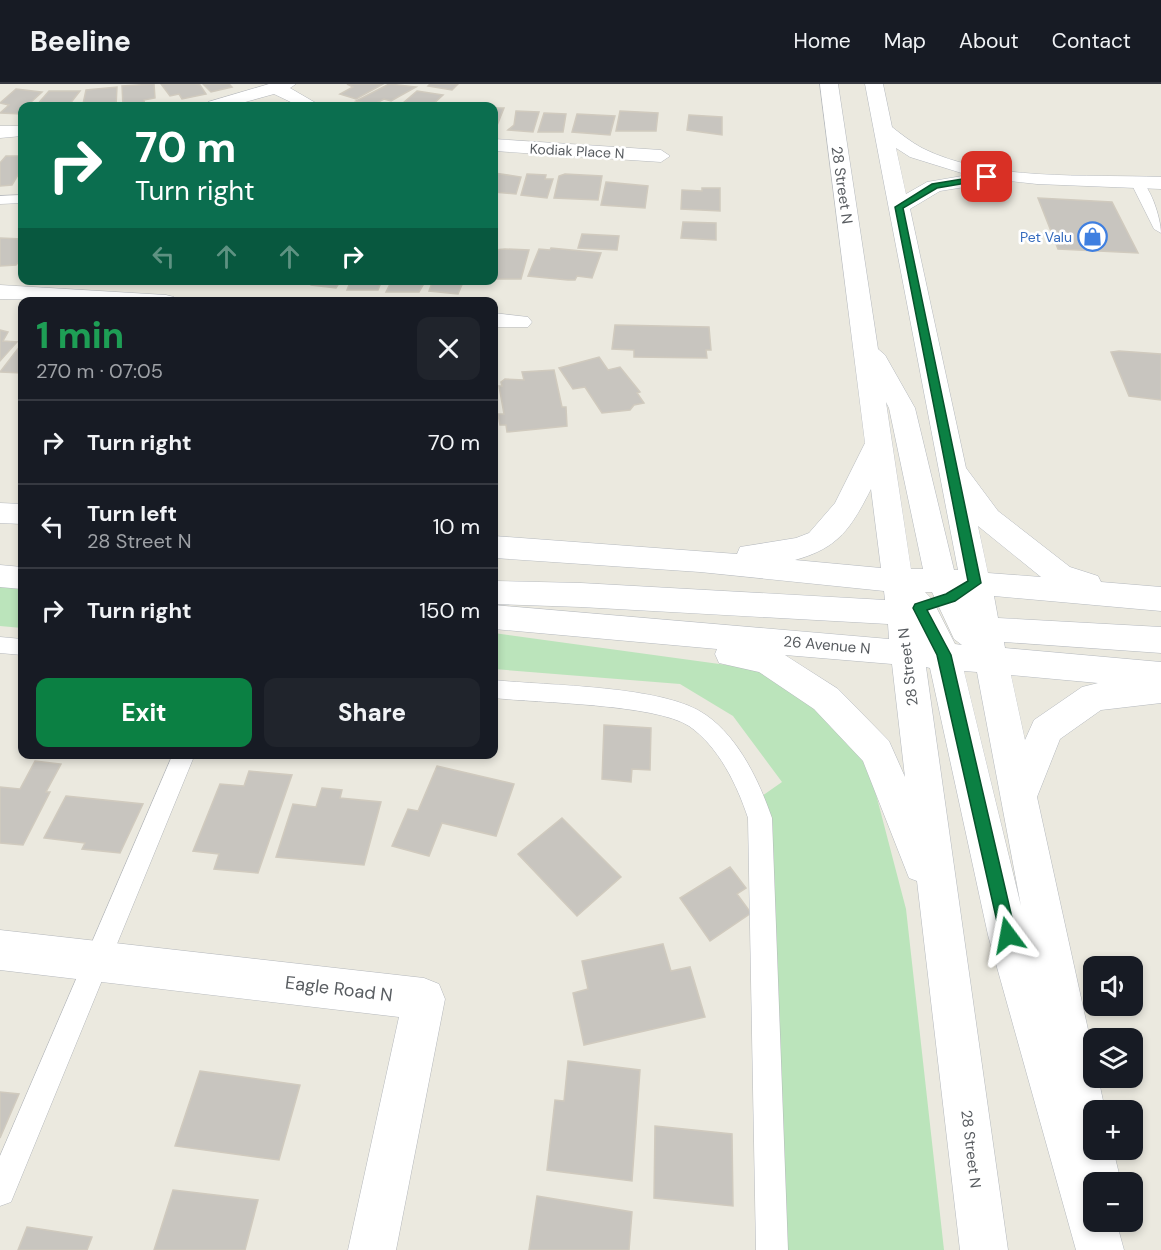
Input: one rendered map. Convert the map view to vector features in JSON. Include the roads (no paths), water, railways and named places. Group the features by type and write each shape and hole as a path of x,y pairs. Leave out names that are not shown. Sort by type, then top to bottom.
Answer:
{"main road":[{"name":"28 Street N","path":"829,84 896,581 911,610 955,643 1020,795 1095,1172"},
{"path":"874,84 951,465 955,643 1008,935 1100,1250"},
{"path":"227,102 281,86 306,102"},
{"path":"883,129 915,152 972,170 1004,175 1161,183"},
{"path":"0,132 18,131"},
{"name":"Kodiak Place N","path":"498,146 661,156"},
{"path":"899,207 934,186 1004,175"},
{"path":"0,292 61,288 128,297"},
{"path":"498,320 520,322"},
{"path":"865,340 902,408 955,587"},
{"path":"700,561 778,552 817,541 836,522 877,446"},
{"path":"951,465 988,518 1059,575 1126,596"},
{"path":"0,513 18,514"},
{"path":"498,547 700,561 955,587 1161,599"},
{"path":"0,576 18,578"},
{"path":"498,593 911,610 955,587"},
{"name":"26 Avenue N","path":"498,617 573,624 955,643 1161,675"},
{"path":"573,624 767,660 826,699 877,752 941,910"},
{"path":"955,643 1161,640"},
{"name":"28 Street N","path":"955,643 941,910 984,1250"},
{"path":"1020,795 1046,730 1094,697 1161,689"},
{"name":"Eagle Road N","path":"0,950 424,999 372,1250"},
{"path":"1107,1232 1111,1250"}],"lane":[{"path":"1136,181 1161,229"},
{"path":"0,200 18,199"},
{"path":"0,645 18,647"},
{"path":"498,689 645,703 686,713 712,735 735,762 748,786 760,818 772,1250"},
{"path":"0,1191 99,962 182,759"}],"place":[{"name":"Pet Valu","path":"1093,237"}]}
